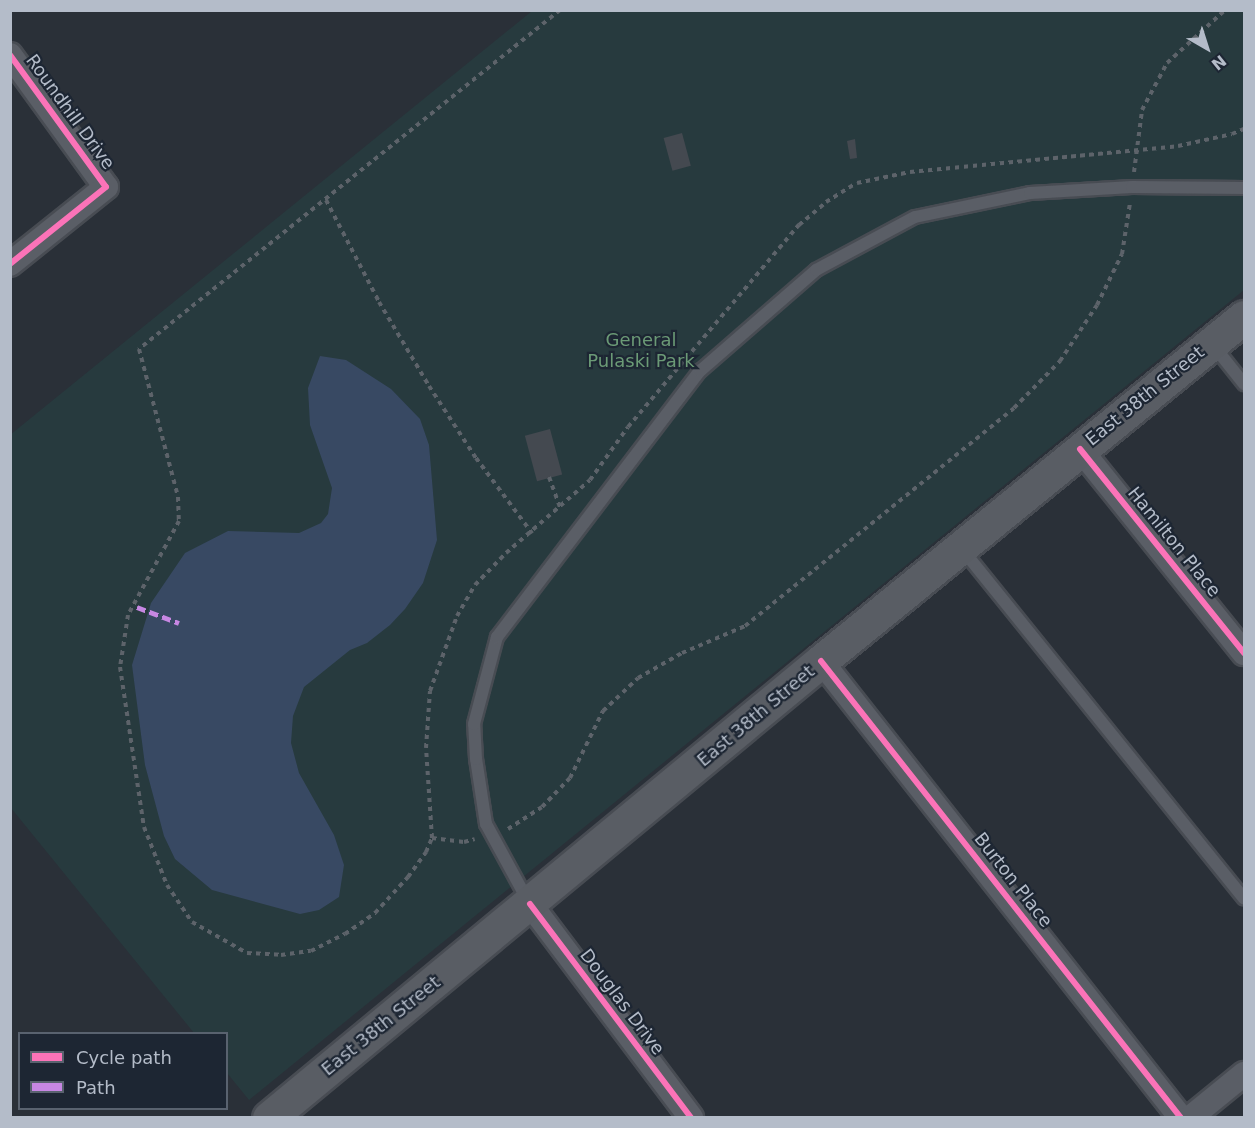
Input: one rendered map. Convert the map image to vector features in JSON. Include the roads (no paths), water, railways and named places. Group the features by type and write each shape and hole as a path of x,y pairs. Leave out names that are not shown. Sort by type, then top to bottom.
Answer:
{"main road":[{"name":"East 38th Street","path":"269,1118 1080,448 1245,317"}],"street":[{"name":"Roundhill Drive","path":"10,56 106,187 10,264"},
{"name":"Hamilton Place","path":"1080,448 1245,653"},
{"name":"Burton Place","path":"821,661 1181,1118"},
{"name":"Douglas Drive","path":"530,904 691,1118"},
{"path":"1190,1118 1245,1074"}],"lane":[{"path":"530,904 486,824 474,724 497,637 700,371 816,270 915,217 1030,194 1132,187 1245,188"},
{"path":"1212,343 1245,384"},
{"path":"960,547 1245,898"}],"water":[{"path":"320,356 346,360 391,389 420,419 429,445 437,540 423,583 405,609 390,625 367,643 350,650 304,687 293,716 291,743 299,773 334,835 344,865 339,897 319,910 300,914 212,890 175,859 164,836 145,765 132,665 151,603 185,553 228,531 299,533 321,523 328,514 332,488 310,425 308,388"}],"park label":[{"name":"General Pulaski Park","path":"641,351"}]}
